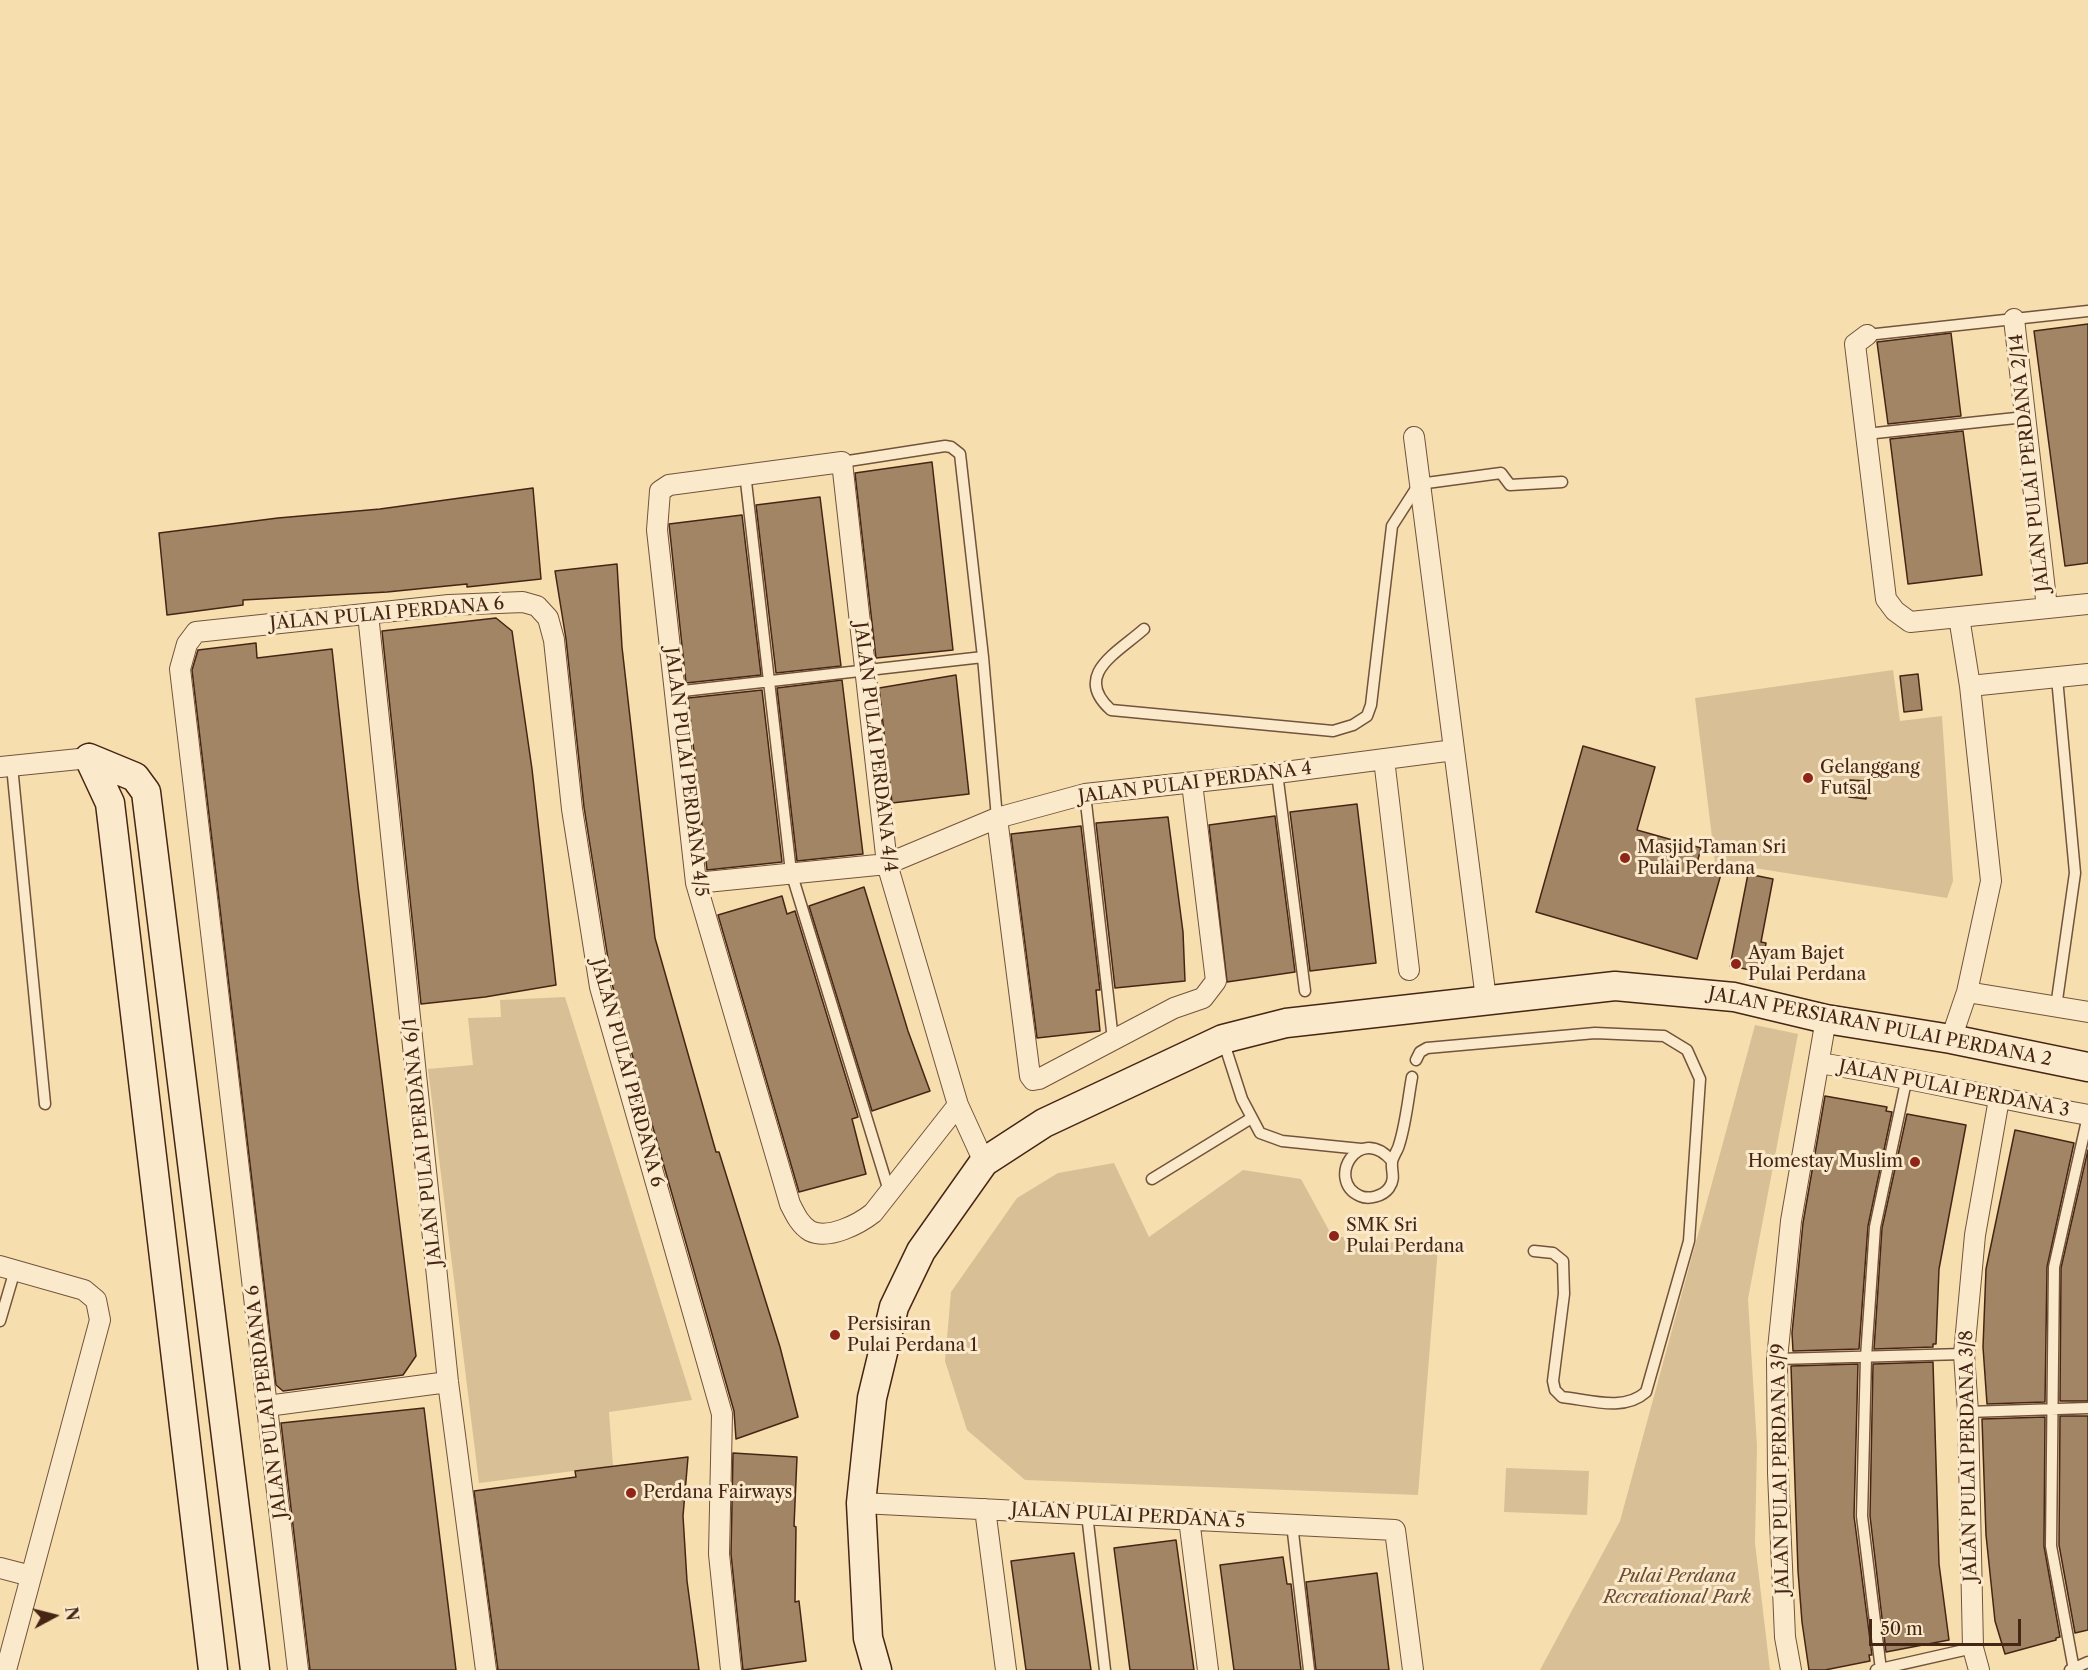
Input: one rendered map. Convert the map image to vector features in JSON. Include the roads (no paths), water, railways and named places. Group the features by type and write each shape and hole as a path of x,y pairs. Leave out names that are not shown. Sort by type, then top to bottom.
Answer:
{"street":[{"name":"JALAN PULAI PERDANA 2/14","path":"2014,319 2047,608"},
{"path":"1867,335 1855,344 1886,599 1895,611 1910,622 2088,604"},
{"path":"1414,437 1486,999"},
{"name":"JALAN PULAI PERDANA 4/5","path":"842,462 745,473 669,485 660,491 657,530 696,883 790,1204 799,1220 810,1231 818,1233 840,1230 865,1220 958,1105"},
{"name":"JALAN PULAI PERDANA 4/4","path":"842,462 886,864 958,1105 984,1162"},
{"name":"JALAN PULAI PERDANA 6","path":"298,1670 180,669 186,644 196,632 449,605 523,602 537,606 548,618 554,640 572,809 600,987 722,1414 719,1554 730,1670"},
{"name":"JALAN PULAI PERDANA 6/1","path":"368,614 448,1382 486,1670"},
{"path":"1951,1039 1966,992 1991,881 1970,686 1959,617"},
{"path":"1970,686 2088,674"},
{"name":"JALAN PULAI PERDANA 4","path":"696,883 886,864 997,818 1085,794 1277,773 1454,750"},
{"path":"89,758 110,804 213,1670"},
{"path":"6,766 89,758 135,777 146,792 255,1670"},
{"path":"1384,759 1409,970"},
{"path":"997,818 1030,1076 1033,1080 1174,1008 1203,998 1216,981 1192,783"},
{"name":"JALAN PERSIARAN PULAI PERDANA 2","path":"877,1670 868,1638 861,1503 872,1398 894,1307 921,1251 984,1162 1044,1123 1223,1040 1286,1023 1616,986 1734,997 1826,1019 1951,1039 2088,1067"},
{"path":"1966,992 2088,1012"},
{"name":"JALAN PULAI PERDANA 3/9","path":"1791,1670 1784,1615 1777,1359 1791,1221 1826,1019"},
{"name":"JALAN PULAI PERDANA 3","path":"1819,1063 1907,1077 1999,1099 2088,1116"},
{"name":"JALAN PULAI PERDANA 3/8","path":"1979,1670 1973,1648 1968,1412 1964,1354 1975,1235 1999,1099"},
{"path":"6,1670 100,1320 96,1300 84,1290 7,1268"},
{"path":"267,1406 448,1382"},
{"name":"JALAN PULAI PERDANA 5","path":"861,1503 1395,1530 1413,1670"},
{"path":"985,1509 1006,1670"},
{"path":"1189,1519 1208,1670"},
{"path":"0,1568 31,1576"}],"lane":[{"path":"1867,335 2088,311"},
{"path":"1866,434 2025,417"},
{"path":"842,462 945,446 951,447 960,454 983,657 997,818"},
{"path":"745,473 791,872 889,1191"},
{"path":"1144,629 1097,670 1094,686 1098,699 1111,710 1333,731 1353,725 1367,716 1371,705 1392,526 1419,484 1501,473 1510,485 1562,482"},
{"path":"674,692 983,657"},
{"path":"2056,1007 2075,873 2057,678"},
{"path":"6,766 45,1104"},
{"path":"1277,773 1305,991"},
{"path":"1085,794 1113,1040"},
{"path":"1416,1059 1420,1052 1427,1048 1595,1033 1664,1036 1687,1050 1700,1079 1689,1242 1646,1392 1638,1400 1626,1404 1562,1397 1555,1390 1553,1381 1564,1294 1563,1261 1553,1253 1534,1251"},
{"path":"1223,1040 1250,1119 1260,1133 1282,1141 1361,1149 1373,1148 1384,1152 1392,1161"},
{"path":"1361,1149 1349,1158 1344,1172 1348,1186 1360,1196 1375,1197 1388,1190 1394,1176 1392,1161 1399,1145 1412,1077"},
{"path":"1907,1077 1875,1227 1866,1357 1862,1516 1879,1670 1973,1648"},
{"path":"2088,1116 2054,1266 2051,1408 2052,1546 2072,1670 2088,1662"},
{"path":"1152,1179 1250,1119"},
{"path":"0,1321 7,1268"},
{"path":"1777,1359 1964,1354"},
{"path":"1968,1412 2088,1408"},
{"path":"1087,1514 1105,1670"},
{"path":"1292,1524 1309,1670"}],"place":[{"name":"Gelanggang Futsal","path":"1808,778"},
{"name":"Masjid Taman Sri Pulai Perdana","path":"1625,858"},
{"name":"Ayam Bajet Pulai Perdana","path":"1736,964"},
{"name":"Homestay Muslim","path":"1915,1162"},
{"name":"SMK Sri Pulai Perdana","path":"1334,1236"},
{"name":"Persisiran Pulai Perdana 1","path":"835,1335"},
{"name":"Perdana Fairways","path":"631,1493"}],"park label":[{"name":"Pulai Perdana Recreational Park","path":"1677,1587"}]}
